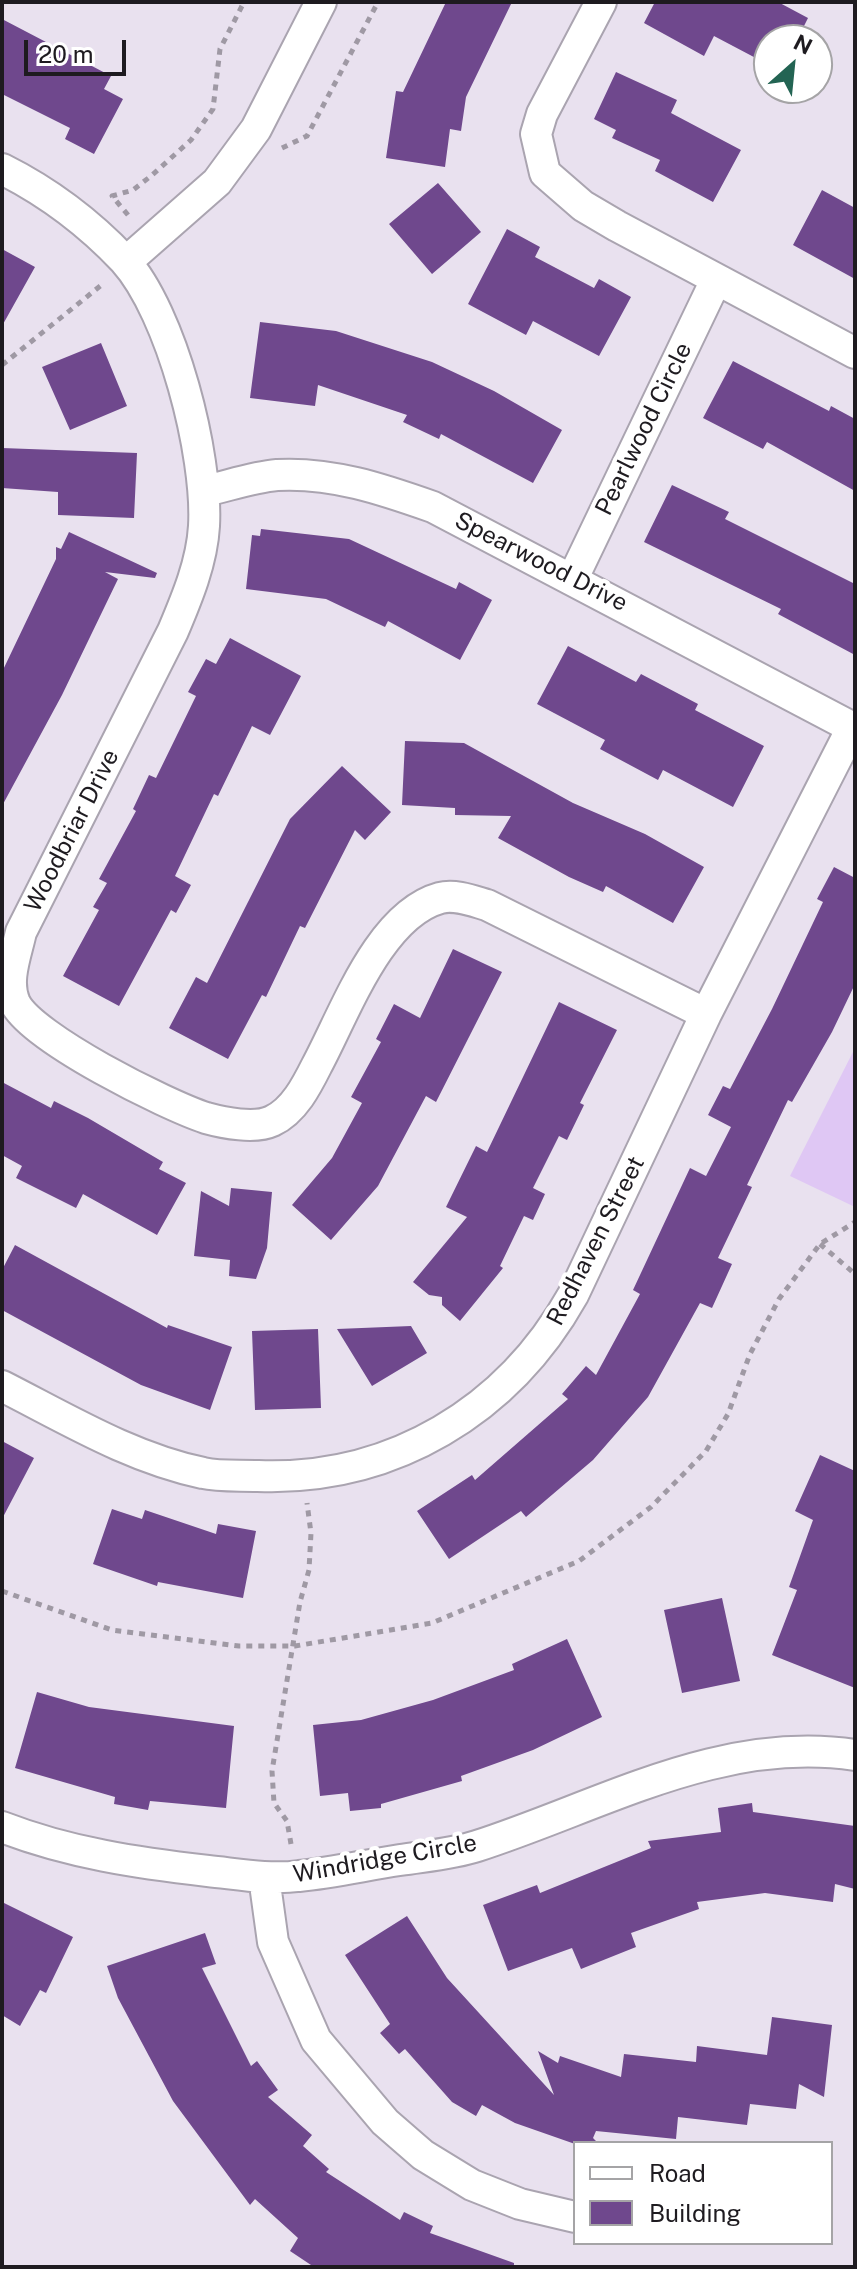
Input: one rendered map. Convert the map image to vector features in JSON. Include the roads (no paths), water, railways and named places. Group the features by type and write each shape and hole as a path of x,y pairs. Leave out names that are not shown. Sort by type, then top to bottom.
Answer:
{"street":[{"path":"126,262 217,182 256,129 321,2"},
{"path":"601,2 542,114 536,134 545,173 583,206 855,353"},
{"name":"Woodbriar Drive","path":"2,169 69,209 126,262 158,318 177,365 190,411 205,491 204,530 190,591 179,618 21,932 10,983 14,1001 24,1018 43,1034 174,1105 208,1119 254,1125 272,1121 304,1089 379,947 409,911 442,897 462,898 487,905 706,1014"},
{"name":"Pearlwood Circle","path":"573,578 716,280"},
{"name":"Spearwood Drive","path":"205,491 274,476 303,475 365,483 433,507 853,728"},
{"name":"Redhaven Street","path":"2,1386 120,1447 205,1474 304,1478 376,1460 452,1426 522,1370 556,1326 706,1014 853,728"},
{"name":"Windridge Circle","path":"2,1827 82,1852 139,1863 264,1877 297,1877 475,1847 645,1782 705,1764 768,1754 835,1752 855,1755"},
{"path":"264,1877 273,1942 316,2040 385,2122 423,2155 472,2185 520,2204 573,2217"}]}
